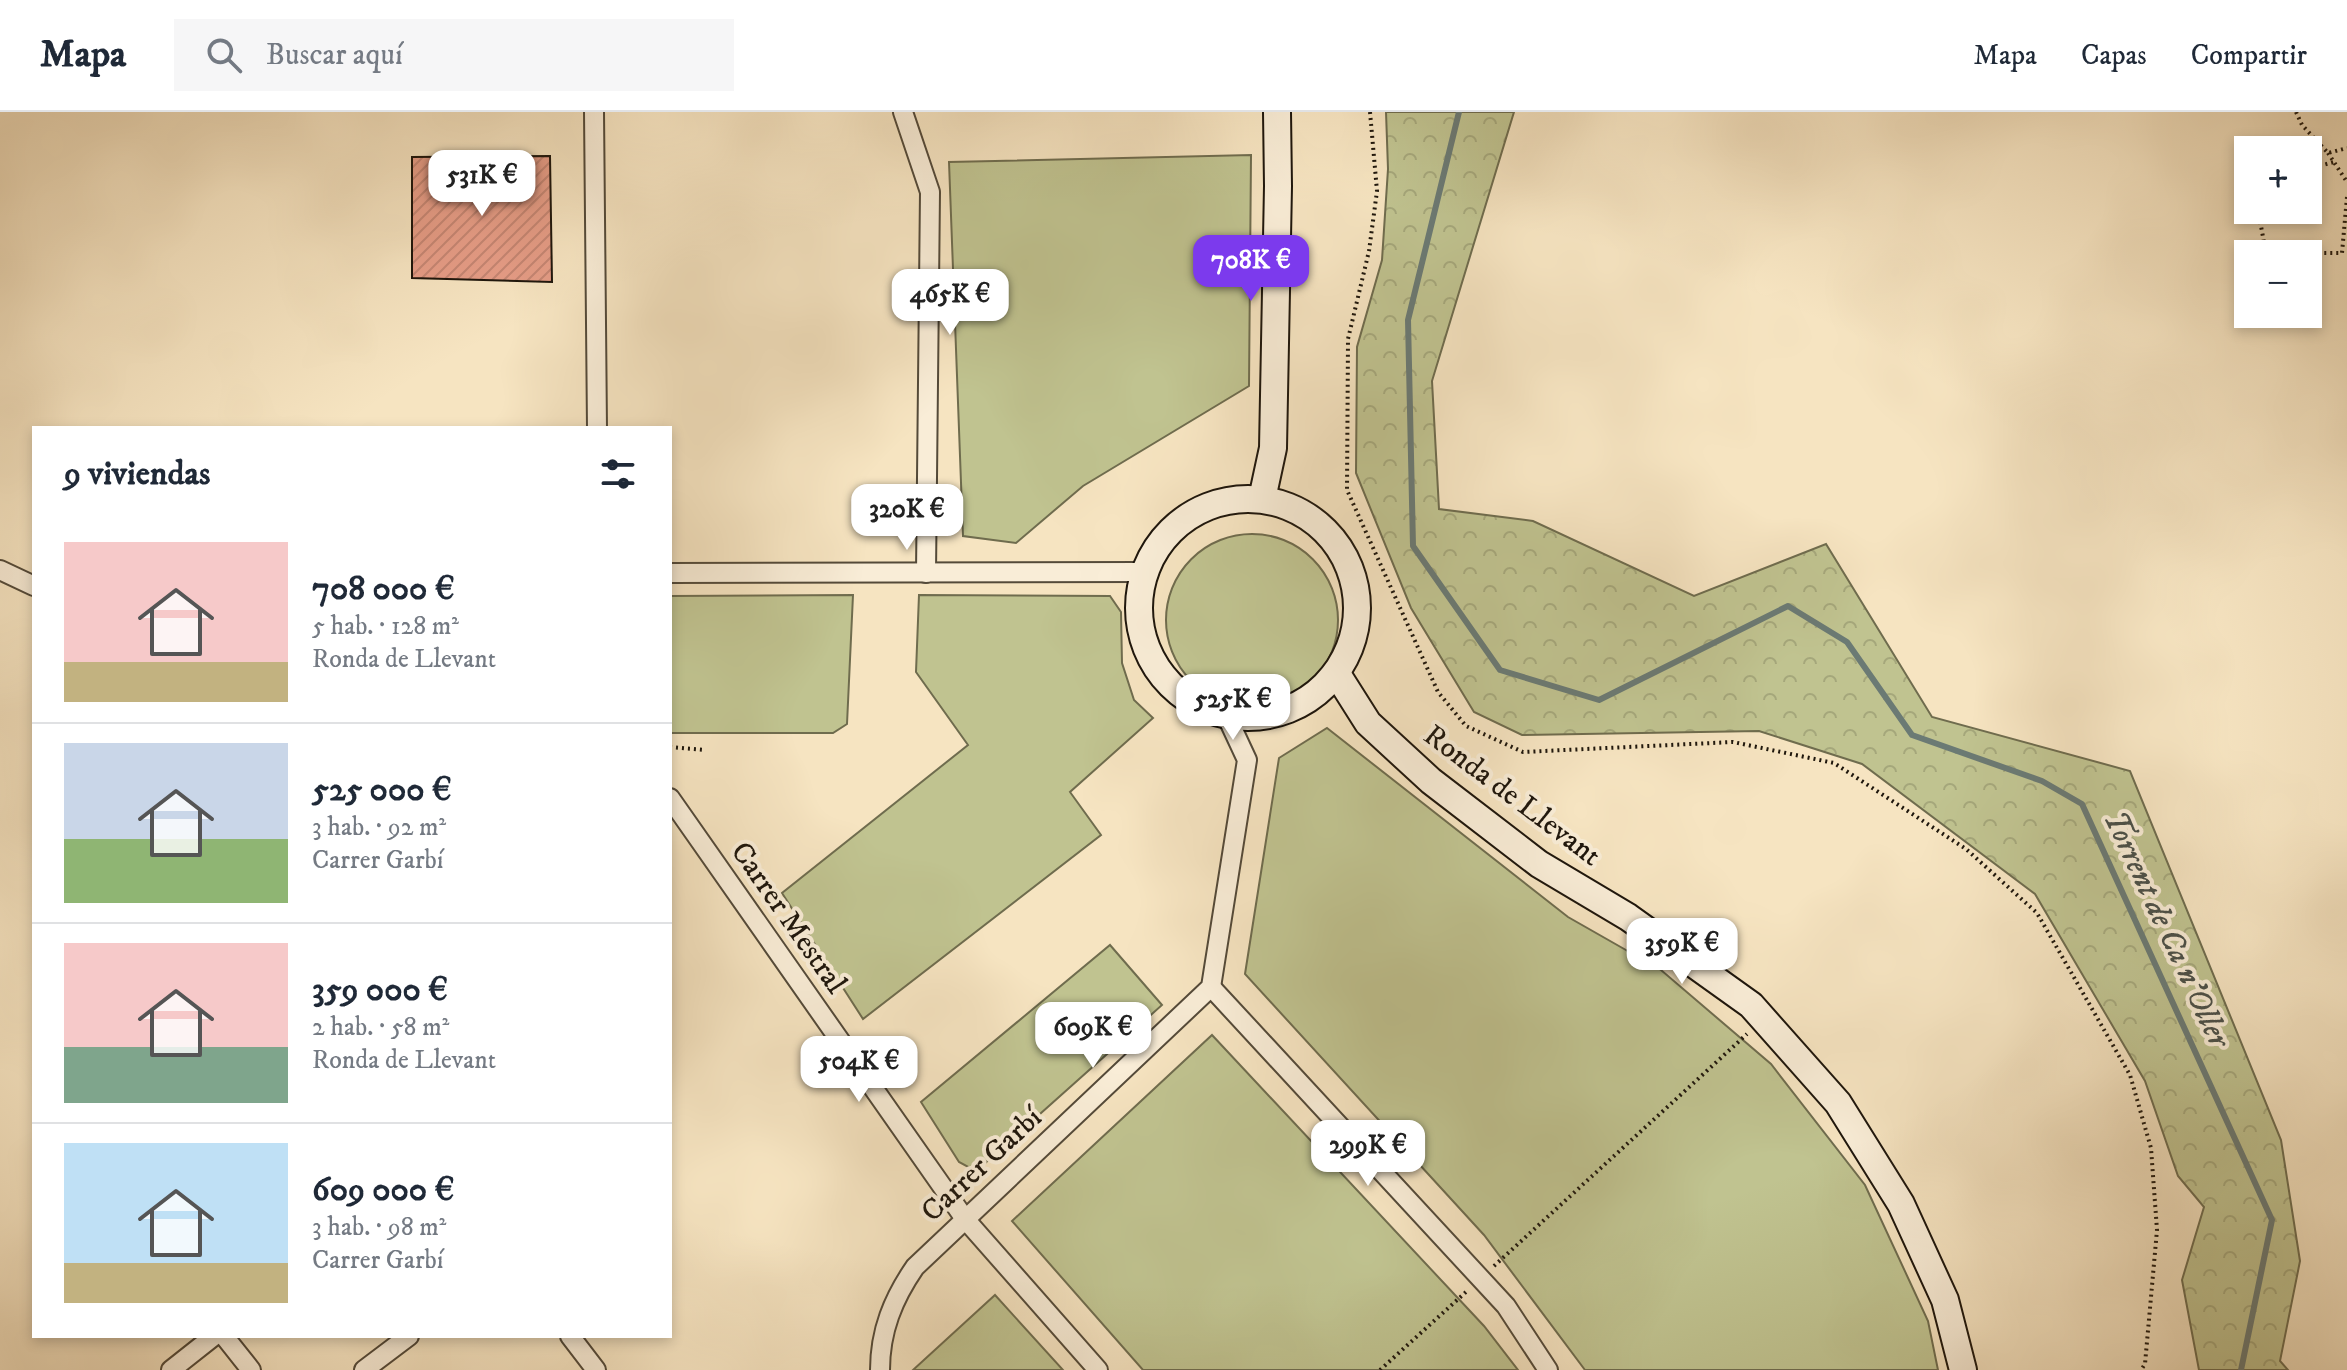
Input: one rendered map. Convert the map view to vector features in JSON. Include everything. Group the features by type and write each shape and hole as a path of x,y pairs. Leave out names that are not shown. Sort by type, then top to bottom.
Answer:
{"main road":[{"path":"1262,499 1273,448 1277,112"},
{"path":"1262,499 1282,503 1316,521 1345,553 1357,589 1353,646 1337,674 1309,701 1265,718 1227,717 1207,711 1174,691 1156,669 1139,622 1143,572 1161,540 1190,515 1223,501 1262,499"},
{"name":"Ronda de Llevant","path":"1337,674 1368,723 1431,781 1539,864 1628,917 1751,1005 1838,1103 1901,1204 1945,1300 1963,1370"}],"street":[{"path":"594,112 597,426"},
{"path":"903,112 930,192 926,573"},
{"path":"0,570 32,585"},
{"path":"672,573 1143,572"},
{"path":"1227,717 1247,760 1211,987 1506,1306 1548,1370"},
{"name":"Carrer Mestral","path":"672,801 965,1219 1098,1370"},
{"name":"Carrer Garbí","path":"880,1370 882,1337 899,1291 915,1267 1211,987"},
{"path":"171,1370 211,1338"},
{"path":"226,1338 251,1370"},
{"path":"364,1370 406,1338"},
{"path":"572,1338 596,1370"}],"path":[{"path":"1370,112 1377,191 1369,251 1348,339 1347,490 1438,692 1466,726 1523,752 1733,742 1834,763 1966,849 2037,913 2130,1075 2151,1148 2157,1230 2145,1364 2141,1370"},
{"path":"2296,112 2302,125 2328,153 2347,182"},
{"path":"2328,153 2347,148"},
{"path":"2322,165 2334,162"},
{"path":"2261,224 2266,253 2342,253 2347,197"},
{"path":"672,747 705,750"},
{"path":"1380,1370 1750,1032"}],"green space":[{"path":"1386,112 1514,112 1432,381 1439,509 1533,521 1694,596 1826,544 1932,717 2130,771 2281,1140 2300,1261 2280,1361 2288,1370 2199,1370 2182,1280 2204,1207 2178,1176 2145,1081 2035,894 1862,764 1759,731 1522,735 1474,712 1411,608 1356,473 1357,347 1382,260 1388,169"},
{"path":"1251,155 1249,386 1083,486 1016,543 963,536 949,162"},
{"path":"1252,534 1285,541 1313,559 1331,587 1338,620 1331,653 1313,681 1285,699 1252,706 1219,699 1191,681 1173,653 1166,620 1173,587 1191,559 1219,541"},
{"path":"853,595 847,724 833,733 672,733 672,596"},
{"path":"919,595 1110,596 1121,612 1122,663 1134,700 1153,718 1070,792 1101,835 863,1019 782,893 968,745 916,672"},
{"path":"1327,728 1568,917 1661,970 1771,1064 1865,1185 1928,1321 1938,1370 1585,1370 1484,1235 1245,974 1279,758"},
{"path":"1110,945 1162,1005 984,1164 970,1168 959,1162 921,1102"},
{"path":"1212,1035 1484,1326 1518,1370 1143,1370 1012,1221"},
{"path":"995,1295 1063,1370 913,1370"}],"building":[{"path":"550,156 552,282 412,278 412,157"}],"waterway":[{"name":"Torrent de Ca n'Oller","path":"1459,112 1408,320 1413,546 1500,670 1599,700 1788,606 1847,642 1912,735 2042,781 2082,804 2272,1220 2241,1370"}]}
